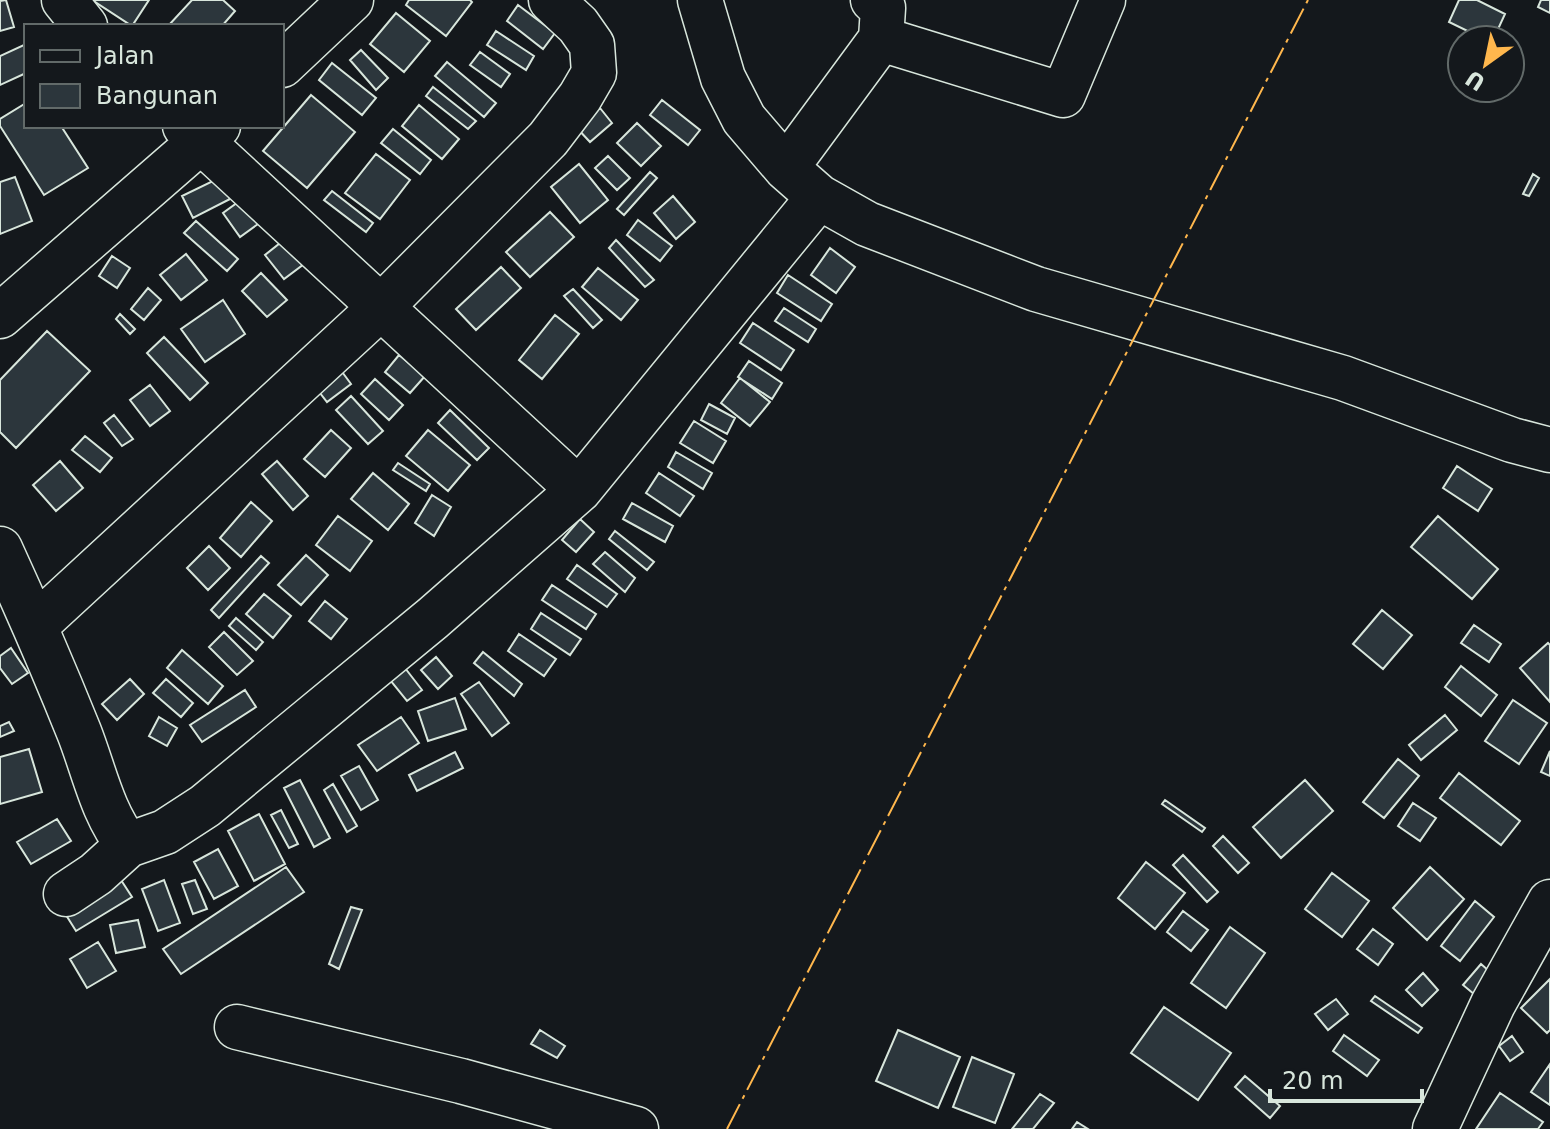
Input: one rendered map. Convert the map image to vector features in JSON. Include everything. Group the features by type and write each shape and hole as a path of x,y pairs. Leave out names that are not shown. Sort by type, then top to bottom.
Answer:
{"street":[{"path":"64,0 83,24"},
{"path":"284,63 351,0"},
{"path":"35,626 380,308 548,139 594,73 592,45 578,25 551,0"},
{"path":"700,0 723,78 744,119 786,168 819,197 867,224 1036,289 1343,378 1512,440 1550,450"},
{"path":"786,168 880,12 1063,95 1103,0"},
{"path":"0,316 201,131 380,308 579,490"},
{"path":"66,894 96,874 128,845 165,832 205,806 445,608 579,490 819,197"},
{"path":"0,549 80,736 112,824 128,845"},
{"path":"1435,1129 1493,1004 1550,902"},
{"path":"237,1027 461,1081 636,1129"}],"building":[{"path":"6,0 14,27 0,31 0,1"},
{"path":"92,0 149,0 133,24"},
{"path":"192,0 223,0 235,11 224,24 170,24"},
{"path":"409,0 472,2 446,36 406,5"},
{"path":"1459,0 1477,0 1505,14 1500,24 1449,22"},
{"path":"1541,0 1550,0 1550,13 1538,7"},
{"path":"518,5 555,33 543,49 507,21"},
{"path":"396,13 430,41 404,72 370,44"},
{"path":"496,31 534,56 526,70 487,45"},
{"path":"24,45 24,74 0,85 0,56"},
{"path":"361,50 388,78 376,90 350,60"},
{"path":"480,52 510,74 501,87 470,65"},
{"path":"447,62 496,103 484,117 435,76"},
{"path":"332,63 376,98 362,115 319,80"},
{"path":"433,87 476,121 468,129 426,96"},
{"path":"311,95 355,132 307,188 263,151"},
{"path":"662,100 700,130 688,145 650,115"},
{"path":"24,104 24,128 62,128 88,168 44,195 0,126 0,119"},
{"path":"419,105 459,139 442,159 402,126"},
{"path":"600,108 612,123 590,142 576,127"},
{"path":"637,123 661,146 641,166 617,143"},
{"path":"393,129 431,160 420,174 381,143"},
{"path":"376,154 410,180 380,219 345,193"},
{"path":"608,156 630,178 617,190 595,168"},
{"path":"579,164 608,200 580,223 551,187"},
{"path":"650,172 657,178 624,215 617,209"},
{"path":"1533,174 1539,178 1529,196 1523,194"},
{"path":"15,177 32,221 0,234 0,182"},
{"path":"219,178 230,199 193,218 182,196"},
{"path":"332,191 373,223 366,232 324,200"},
{"path":"673,196 695,222 676,239 654,213"},
{"path":"241,200 258,224 240,237 223,213"},
{"path":"550,212 574,237 530,277 506,252"},
{"path":"638,220 672,246 660,261 627,235"},
{"path":"196,221 238,259 227,271 184,233"},
{"path":"289,236 308,261 284,279 265,255"},
{"path":"616,240 654,280 645,287 609,248"},
{"path":"830,248 855,267 836,293 811,275"},
{"path":"186,254 207,280 181,300 160,275"},
{"path":"112,256 130,268 117,288 99,276"},
{"path":"501,267 521,288 476,330 456,309"},
{"path":"598,268 638,300 621,320 582,287"},
{"path":"261,273 287,300 267,317 242,291"},
{"path":"788,275 832,304 821,321 777,293"},
{"path":"148,288 161,300 144,320 131,309"},
{"path":"573,289 602,320 593,328 564,296"},
{"path":"223,300 245,334 205,362 181,329"},
{"path":"784,308 816,329 808,342 775,321"},
{"path":"120,314 135,329 130,334 116,319"},
{"path":"555,315 579,334 542,379 519,360"},
{"path":"753,323 794,350 781,370 740,343"},
{"path":"47,331 90,371 16,448 0,432 0,380"},
{"path":"164,337 208,383 190,400 147,353"},
{"path":"399,355 425,376 410,393 385,372"},
{"path":"749,361 782,383 772,399 738,377"},
{"path":"337,365 351,384 327,402 313,384"},
{"path":"740,378 770,402 750,426 721,403"},
{"path":"375,379 403,405 389,420 361,394"},
{"path":"150,385 170,411 150,426 130,400"},
{"path":"351,396 383,431 368,444 336,410"},
{"path":"709,404 735,418 727,434 701,420"},
{"path":"450,410 489,448 477,460 438,423"},
{"path":"114,415 133,439 122,446 104,423"},
{"path":"694,421 726,441 713,463 680,443"},
{"path":"331,430 351,448 325,477 304,459"},
{"path":"428,430 470,465 448,491 406,456"},
{"path":"85,436 112,458 100,472 72,450"},
{"path":"676,452 712,473 703,489 668,467"},
{"path":"60,461 83,488 56,511 33,485"},
{"path":"277,461 308,496 293,510 262,474"},
{"path":"398,463 430,484 426,491 393,470"},
{"path":"1457,466 1492,489 1478,511 1443,488"},
{"path":"373,473 409,504 388,530 351,499"},
{"path":"659,473 694,496 680,516 646,493"},
{"path":"432,495 451,507 434,536 415,523"},
{"path":"251,502 272,521 241,557 220,538"},
{"path":"632,503 673,526 665,542 623,519"},
{"path":"338,516 372,541 350,571 316,545"},
{"path":"1438,516 1498,569 1472,599 1411,547"},
{"path":"580,519 594,532 576,552 562,540"},
{"path":"615,531 654,562 647,570 609,539"},
{"path":"209,546 230,568 208,590 187,568"},
{"path":"605,552 635,578 625,592 593,564"},
{"path":"306,555 328,575 301,605 278,585"},
{"path":"261,556 269,563 219,618 211,610"},
{"path":"577,565 617,594 607,607 567,579"},
{"path":"552,585 596,614 586,629 542,600"},
{"path":"264,594 291,616 273,638 246,614"},
{"path":"325,601 347,619 331,639 309,621"},
{"path":"1382,610 1412,635 1383,669 1353,644"},
{"path":"541,613 581,639 570,655 531,629"},
{"path":"236,618 263,642 256,650 229,626"},
{"path":"1474,625 1501,644 1489,662 1461,643"},
{"path":"224,632 253,661 237,675 209,647"},
{"path":"519,634 556,659 544,676 508,651"},
{"path":"1548,643 1550,645 1550,702 1520,668"},
{"path":"11,648 28,673 12,684 0,668 0,656"},
{"path":"182,650 223,686 208,704 167,668"},
{"path":"483,652 522,684 514,696 474,663"},
{"path":"436,657 452,676 438,689 421,670"},
{"path":"1461,666 1497,695 1481,716 1445,687"},
{"path":"405,668 422,690 407,701 390,680"},
{"path":"130,679 144,694 117,720 102,704"},
{"path":"166,679 193,703 181,717 153,693"},
{"path":"479,682 509,723 492,736 461,694"},
{"path":"245,690 256,707 202,742 190,725"},
{"path":"455,698 466,729 428,741 418,711"},
{"path":"1513,700 1547,723 1519,764 1485,741"},
{"path":"1445,715 1457,730 1421,760 1409,745"},
{"path":"159,717 177,728 167,746 149,736"},
{"path":"401,717 419,743 377,771 358,745"},
{"path":"9,722 14,731 0,737 0,726"},
{"path":"29,749 42,792 0,804 0,757"},
{"path":"1550,751 1550,776 1541,772"},
{"path":"455,752 463,768 417,791 409,775"},
{"path":"1398,759 1419,776 1384,818 1363,802"},
{"path":"359,766 378,800 361,810 341,776"},
{"path":"1459,773 1520,821 1501,845 1440,798"},
{"path":"300,780 330,838 314,847 284,788"},
{"path":"1305,780 1333,811 1281,858 1253,827"},
{"path":"333,784 357,826 347,832 324,790"},
{"path":"1165,800 1205,828 1202,832 1162,804"},
{"path":"1413,803 1436,818 1420,841 1398,826"},
{"path":"281,810 298,844 289,848 271,815"},
{"path":"259,814 285,864 254,881 228,831"},
{"path":"57,819 71,841 31,864 17,842"},
{"path":"1223,836 1249,863 1238,873 1213,846"},
{"path":"218,849 238,886 214,899 194,862"},
{"path":"1183,855 1218,892 1207,902 1173,865"},
{"path":"1146,862 1185,893 1155,929 1118,898"},
{"path":"286,867 304,892 181,974 163,949"},
{"path":"1430,867 1464,899 1427,940 1393,908"},
{"path":"1332,873 1369,901 1342,937 1305,909"},
{"path":"121,880 132,897 76,931 66,915"},
{"path":"164,880 180,923 158,931 142,889"},
{"path":"195,880 207,909 193,914 182,884"},
{"path":"1475,901 1494,917 1460,961 1441,946"},
{"path":"351,907 362,910 339,969 329,964"},
{"path":"1183,911 1208,930 1191,951 1167,932"},
{"path":"138,920 145,947 116,953 110,925"},
{"path":"1230,927 1265,953 1226,1008 1191,983"},
{"path":"1373,929 1393,944 1378,965 1357,949"},
{"path":"98,942 116,971 87,988 70,959"},
{"path":"1481,964 1497,978 1480,999 1463,985"},
{"path":"1423,973 1438,990 1422,1006 1406,990"},
{"path":"1550,979 1550,1030 1547,1033 1521,1008"},
{"path":"1375,996 1422,1028 1418,1033 1371,1001"},
{"path":"1336,999 1348,1014 1328,1030 1315,1014"},
{"path":"1164,1007 1231,1053 1198,1100 1131,1053"},
{"path":"540,1030 565,1046 557,1058 531,1044"},
{"path":"898,1030 960,1057 938,1108 876,1081"},
{"path":"1344,1035 1379,1060 1367,1076 1333,1051"},
{"path":"1512,1036 1523,1052 1510,1061 1499,1046"},
{"path":"972,1057 1014,1074 995,1123 953,1107"},
{"path":"1550,1064 1550,1105 1531,1092"},
{"path":"1245,1076 1280,1106 1270,1118 1235,1087"},
{"path":"1500,1093 1543,1122 1538,1129 1476,1129"},
{"path":"1040,1094 1054,1103 1033,1129 1012,1129"},
{"path":"1077,1122 1088,1129 1072,1129"}],"power":[{"path":"727,1129 1308,0"}]}
